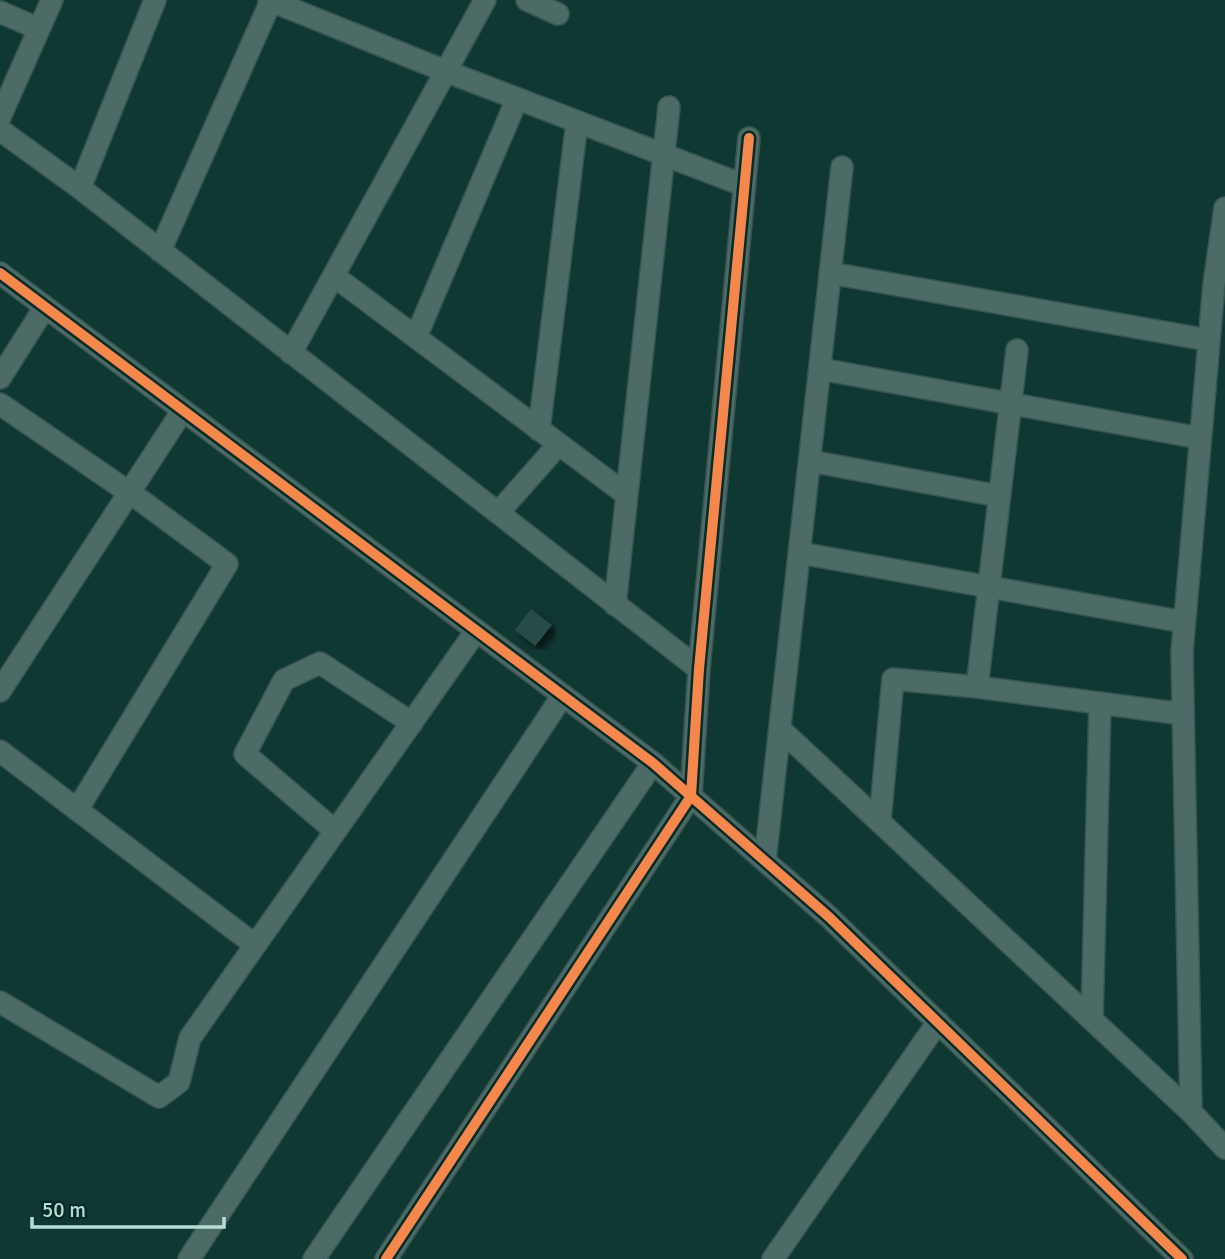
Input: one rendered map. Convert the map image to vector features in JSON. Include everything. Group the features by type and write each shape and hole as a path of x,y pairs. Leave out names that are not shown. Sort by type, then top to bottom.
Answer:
{"street":[{"path":"0,117 52,0"},
{"path":"80,188 155,0"},
{"path":"160,251 270,0 743,186"},
{"path":"291,353 485,0"},
{"path":"527,0 558,14"},
{"path":"0,12 39,29"},
{"path":"416,337 517,99"},
{"path":"615,605 669,107"},
{"path":"539,430 577,122"},
{"path":"0,130 80,188 699,669"},
{"path":"386,1259 691,796 699,669 748,138"},
{"path":"765,862 842,167"},
{"path":"1191,1112 1182,652 1208,340 1225,208"},
{"path":"0,273 653,763 829,917 1182,1259"},
{"path":"830,273 1208,340"},
{"path":"334,276 627,495"},
{"path":"0,378 45,307"},
{"path":"977,687 1017,350"},
{"path":"820,369 1200,438"},
{"path":"0,404 143,502 227,564 77,810"},
{"path":"0,691 183,410"},
{"path":"498,513 559,444"},
{"path":"810,461 999,496"},
{"path":"800,553 1184,622"},
{"path":"0,1002 159,1097 179,1082 190,1038 476,631"},
{"path":"335,831 244,754 284,680 320,663 412,723"},
{"path":"880,821 893,679 977,687 1183,714"},
{"path":"189,1259 563,695"},
{"path":"1092,1019 1100,704"},
{"path":"780,729 1191,1112 1225,1148"},
{"path":"0,751 255,945"},
{"path":"314,1259 653,763"},
{"path":"773,1259 938,1022"}],"building":[{"path":"531,609 552,625 535,646 515,630"}],"cycle path":[{"path":"386,1259 691,796 699,669 749,138"},
{"path":"0,273 653,763 829,917 1182,1259"}]}
